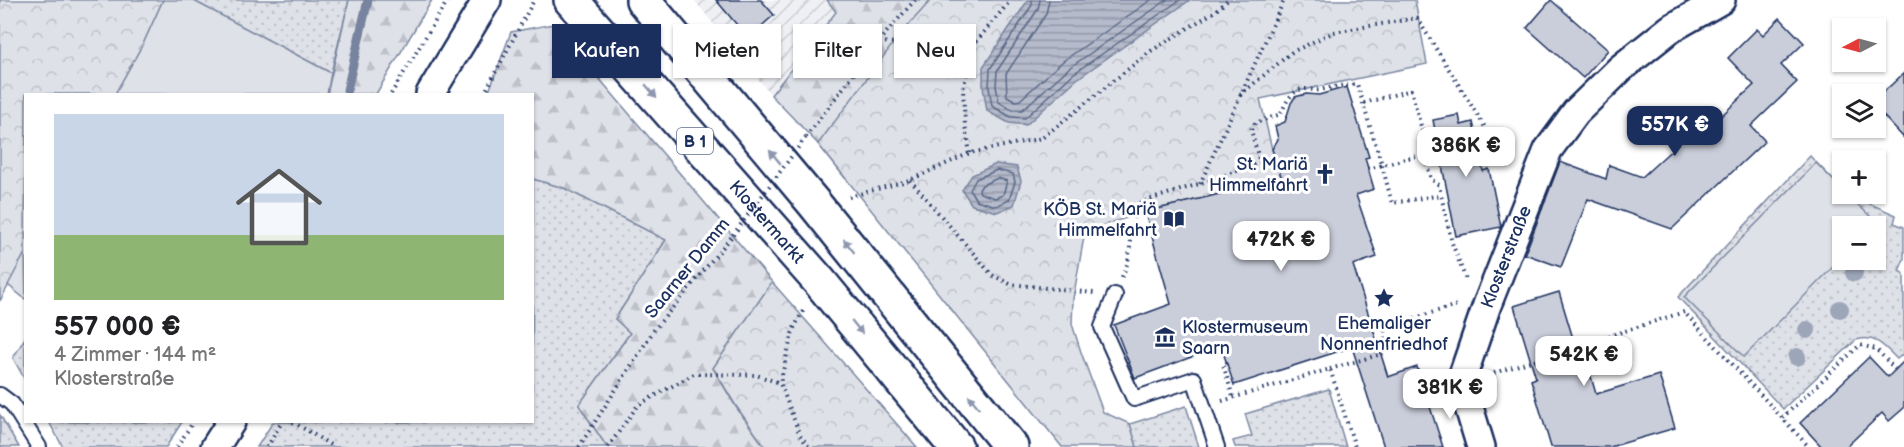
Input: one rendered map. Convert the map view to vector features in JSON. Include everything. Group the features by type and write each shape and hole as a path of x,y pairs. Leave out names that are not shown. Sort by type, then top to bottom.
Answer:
{"main road":[{"name":"Klostermarkt","path":"571,0 820,282 956,447"},
{"path":"643,0 813,202 1011,447"}],"street":[{"path":"431,93 487,0"},
{"name":"Klosterstraße","path":"1461,381 1480,303 1548,150 1576,112 1621,68 1662,35 1721,0"},
{"path":"1461,381 1481,447"},
{"path":"215,447 230,423"}],"lane":[{"path":"1114,295 1102,327 1134,399 1194,379 1217,447"},
{"path":"0,395 12,404 39,447"}],"path":[{"path":"392,93 448,0"},
{"path":"485,93 534,0"},
{"name":"Saarner Damm","path":"882,37 915,0"},
{"path":"976,42 1011,0"},
{"path":"838,200 910,180 970,153 1042,138 1151,51 1214,12 1228,0"},
{"path":"1199,184 1284,0"},
{"path":"1240,95 1292,52 1334,32 1417,18 1528,198"},
{"name":"Saarner Damm","path":"579,447 654,330 733,235 851,78"},
{"path":"966,78 963,89 965,125 970,153"},
{"path":"1114,295 1128,262 1136,204 1260,163 1251,130 1255,123 1281,114 1294,93 1303,88 1317,91 1337,85 1357,84 1392,203 1441,195"},
{"path":"1204,406 1385,352 1385,327 1480,303 1452,243 1439,184 1431,179 1424,154 1427,148 1411,90 1364,104"},
{"path":"1368,169 1424,154"},
{"path":"910,180 992,275 1010,284 1089,293"},
{"path":"808,447 800,435 780,383 793,330 820,282"},
{"path":"1461,381 1503,371 1684,312 1809,447"},
{"path":"1782,418 1860,345 1876,349 1895,369"},
{"path":"1227,363 1223,364 1233,397"},
{"path":"1330,369 1355,447"},
{"path":"608,447 638,405 694,374 756,375 780,383"},
{"path":"177,447 192,423"},
{"path":"267,447 281,423"},
{"path":"295,423 334,447"}],"shaded area":[{"path":"694,0 827,0 836,12 827,24 793,24 793,67 771,95 757,78 781,78 781,24 713,24"}],"green space":[{"path":"0,0 163,0 144,42 116,93 24,93 24,257 0,301"},
{"path":"163,0 192,0 331,73 327,93 116,93 144,42"},
{"path":"192,0 349,0 331,73"},
{"path":"349,0 432,0 377,93 327,93"},
{"path":"827,0 991,0 971,24 894,24 894,78 927,78 845,178 818,144 771,95 793,67 793,78 882,78 882,24 827,24 836,12"},
{"path":"931,0 1415,0 1427,64 1260,99 1282,179 1145,212 1085,231 1073,299 1072,324 1103,412 1130,424 1137,447 1062,447 818,144 867,78 882,78 882,58 894,42 894,78 976,78 976,24 910,24"},
{"path":"552,24 552,78 599,78 772,282 713,368 736,407 765,447 607,447 579,405 630,333 615,319 666,240 564,188 534,179 534,93 488,93 511,32"},
{"path":"1810,156 1832,179 1832,204 1870,204 1896,215 1894,223 1904,227 1904,259 1899,271 1904,274 1904,353 1897,359 1879,342 1869,339 1856,340 1783,409 1678,297"},
{"path":"1816,163 1832,179 1832,204 1857,204 1870,216 1832,216 1832,268 1744,357 1684,297"},
{"path":"534,179 564,188 666,240 615,319 630,333 579,405 607,447 257,447 272,423 534,423"},
{"path":"24,255 24,298 8,285"},
{"path":"772,282 917,447 765,447 713,368"},
{"path":"24,340 24,378 13,358"},
{"path":"1329,389 1346,447 1235,447 1233,441 1252,436 1245,414"},
{"path":"1186,406 1199,447 1137,447 1130,424"},
{"path":"0,415 19,447 0,447"},
{"path":"50,423 181,423 166,447 63,447"}],"water":[{"path":"1028,0 1190,0 1077,79 1026,125 1009,123 987,111 983,87 983,67"},
{"path":"996,164 1017,167 1021,181 1014,205 997,212 972,205 962,190 972,175"}],"building":[{"path":"716,0 761,0 774,15 764,24 736,24"},
{"path":"1551,0 1608,50 1583,78 1527,28"},
{"path":"1780,18 1804,43 1781,65 1797,82 1751,126 1765,141 1672,229 1588,199 1561,267 1525,254 1560,162 1606,179 1609,165 1642,177 1711,114 1720,117 1754,85 1728,58 1757,29 1763,35"},
{"path":"1904,73 1904,138 1886,119 1886,90"},
{"path":"1347,87 1369,157 1365,158 1374,189 1356,195 1377,257 1353,265 1388,377 1417,367 1443,447 1384,447 1352,347 1234,385 1221,346 1135,378 1114,325 1171,304 1145,212 1282,179 1272,149 1278,139 1275,126 1285,122 1295,97 1306,94 1319,95"},
{"path":"1459,115 1461,125 1473,122 1483,171 1489,169 1501,227 1456,236 1433,120"},
{"path":"1559,292 1581,365 1587,363 1596,394 1659,375 1675,428 1610,447 1551,447 1531,380 1536,378 1514,306"},
{"path":"1869,357 1888,377 1904,361 1904,408 1889,421 1882,413 1846,447 1822,447 1800,423"}],"waterway":[{"path":"347,90 368,0"}],"place":[{"name":"St. Mariä Himmelfahrt","path":"1325,174"},
{"name":"KÖB St. Mariä Himmelfahrt","path":"1174,219"},
{"name":"Ehemaliger Nonnenfriedhof","path":"1384,298"},
{"name":"Klostermuseum Saarn","path":"1165,337"}]}
